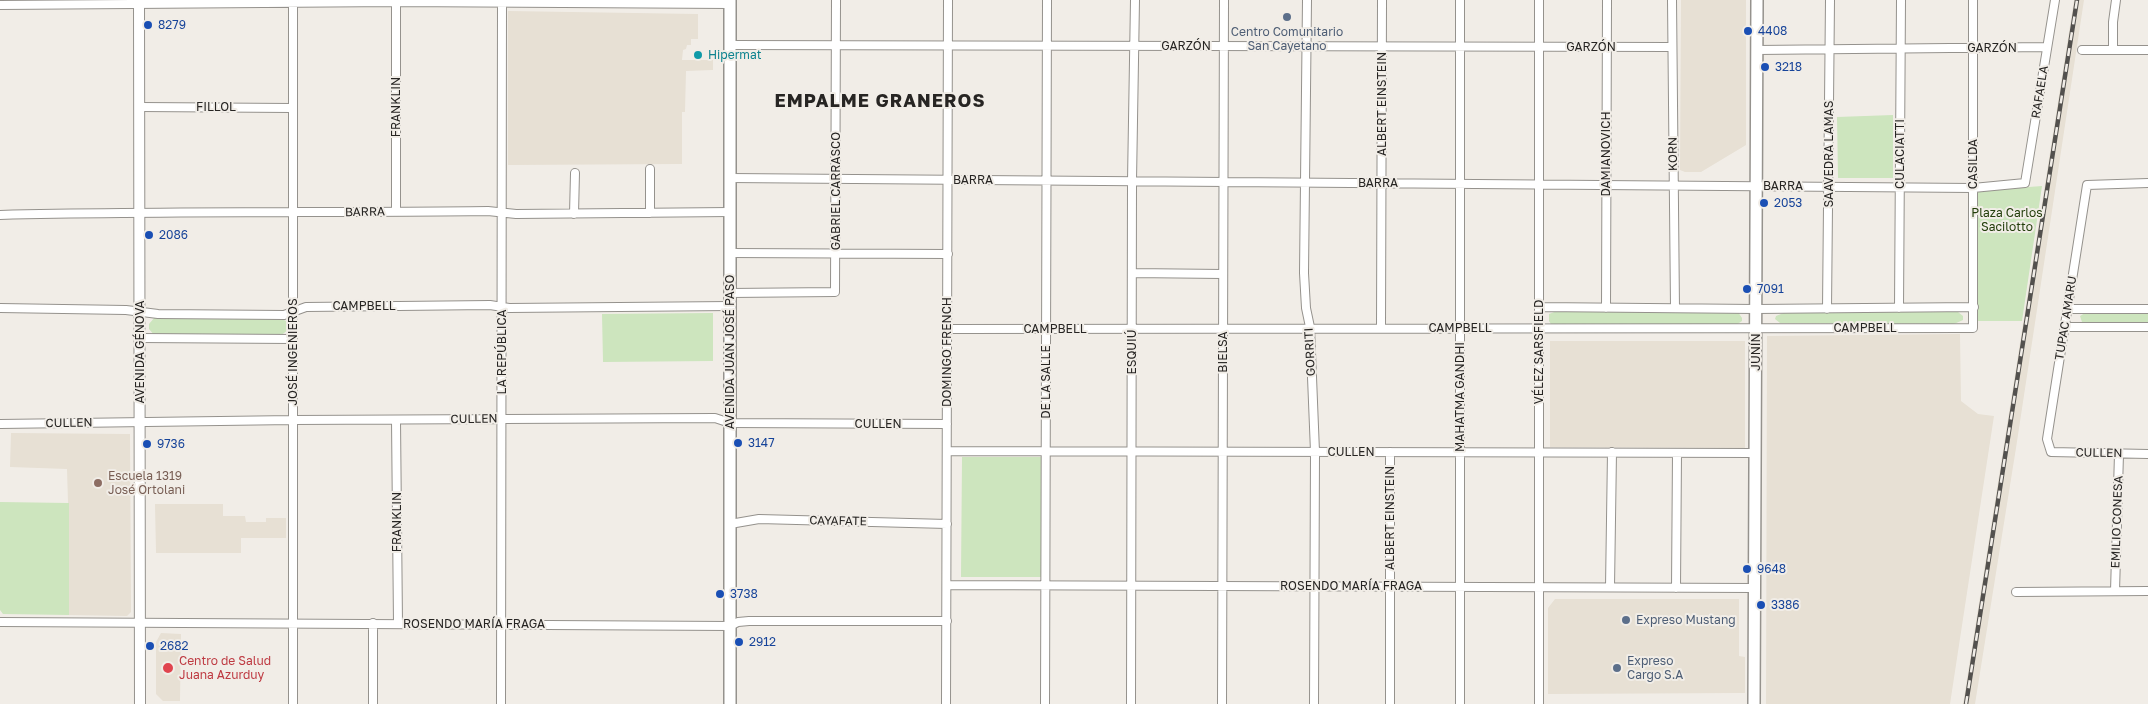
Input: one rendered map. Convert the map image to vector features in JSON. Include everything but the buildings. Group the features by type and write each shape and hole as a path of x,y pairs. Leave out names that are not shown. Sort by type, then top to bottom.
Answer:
{"main road":[{"name":"JUNÍN","path":"1754,704 1757,0"},
{"name":"AVENIDA JUAN JOSÉ PASO","path":"730,2 730,704"}],"street":[{"name":"GABRIEL CARRASCO","path":"730,293 835,292 836,0"},
{"name":"DOMINGO FRENCH","path":"946,704 948,0"},
{"name":"DE LA SALLE","path":"1045,704 1047,0"},
{"name":"ESQUIÚ","path":"1131,704 1132,181 1135,0"},
{"name":"BIELSA","path":"1222,704 1224,0"},
{"name":"GORRITI","path":"1307,0 1307,182 1304,273 1306,308 1310,327 1315,452 1314,704"},
{"name":"ALBERT EINSTEIN","path":"1381,327 1382,0"},
{"name":"MAHATMA GANDHI","path":"1460,0 1460,704"},
{"name":"VÉLEZ SARSFIELD","path":"1539,0 1539,704"},
{"name":"DAMIANOVICH","path":"1606,308 1607,0"},
{"name":"KORN","path":"1672,0 1675,308"},
{"name":"SAAVEDRA LAMAS","path":"1828,309 1830,0"},
{"name":"CULACIATTI","path":"1899,308 1901,0"},
{"name":"CASILDA","path":"1973,0 1973,328"},
{"name":"RAFAELA","path":"2025,184 2055,0"},
{"path":"2113,50 2113,22 2116,0"},
{"name":"LA REPÚBLICA","path":"501,704 502,1"},
{"path":"0,5 140,2 730,2"},
{"name":"AVENIDA GÉNOVA","path":"140,2 140,704"},
{"name":"JOSÉ INGENIEROS","path":"293,2 293,704"},
{"name":"FRANKLIN","path":"396,2 396,212"},
{"name":"GARZÓN","path":"730,46 1672,47"},
{"name":"GARZÓN","path":"1757,50 2048,47"},
{"path":"2082,50 2148,50"},
{"name":"FILLOL","path":"140,107 292,108"},
{"path":"650,169 650,213"},
{"path":"574,214 575,173"},
{"name":"BARRA","path":"730,178 1973,188 2025,184"},
{"name":"TUPAC AMARU","path":"2051,452 2048,440 2087,185 2148,183"},
{"name":"BARRA","path":"0,215 140,212 488,211 516,214 730,212"},
{"path":"730,253 948,254"},
{"path":"1132,273 1223,274"},
{"name":"CAMPBELL","path":"0,308 140,311 158,314 275,315 292,313 306,307 490,305 502,307 730,306"},
{"name":"CAMPBELL","path":"1539,307 1756,309 1974,307"},
{"path":"2068,309 2148,309"},
{"name":"CAMPBELL","path":"948,329 1132,330 1310,327 1973,328"},
{"path":"2065,327 2148,327"},
{"path":"140,338 293,339"},
{"name":"CULLEN","path":"0,424 502,418 715,418 730,423 947,424"},
{"name":"FRANKLIN","path":"396,420 398,624"},
{"name":"CULLEN","path":"947,451 1755,453"},
{"name":"ALBERT EINSTEIN","path":"1390,452 1390,704"},
{"path":"1610,588 1612,452"},
{"name":"CULLEN","path":"2051,452 2148,454"},
{"path":"1676,588 1677,453"},
{"name":"EMILIO CONESA","path":"2115,591 2119,454"},
{"name":"CAYAFATE","path":"730,524 759,520 947,524"},
{"name":"ROSENDO MARÍA FRAGA","path":"947,585 1755,588"},
{"path":"2016,592 2148,591"},
{"name":"ROSENDO MARÍA FRAGA","path":"0,622 730,626 738,622 749,621 947,620"},
{"path":"373,624 373,704"}],"shaded area":[{"path":"1681,0 1746,0 1746,145 1701,172 1685,172 1680,170"},
{"path":"2074,0 2084,0 2016,448 1975,704 1963,704"},
{"path":"508,11 698,14 698,39 691,39 691,45 687,45 686,49 683,50 682,60 713,60 713,70 686,71 685,112 682,112 682,164 508,165"},
{"path":"1960,334 1961,401 1978,414 1994,416 1950,704 1766,704 1767,336"},
{"path":"1550,341 1745,341 1745,448 1550,447"},
{"path":"11,433 130,434 131,612 127,616 69,615 69,504 67,469 10,467"},
{"path":"155,504 223,504 223,516 245,516 246,522 266,522 266,518 286,518 286,538 241,538 241,553 156,553"},
{"path":"1555,599 1739,599 1739,656 1745,657 1745,693 1548,694 1548,608"},
{"name":"Centro de Salud Juana Azurduy","path":"161,633 181,634 180,701 163,701 156,694 156,642"}],"green space":[{"path":"1893,115 1893,178 1838,178 1837,117"},
{"name":"Plaza Carlos Sacilotto","path":"2042,186 2022,321 1977,321 1976,191"},
{"path":"1557,311 1738,312 1742,321 1736,325 1551,324 1549,314"},
{"path":"1786,312 1958,312 1963,316 1963,320 1954,324 1780,323 1775,319 1776,316"},
{"path":"713,313 713,361 603,362 602,314"},
{"path":"2085,313 2148,313 2148,323 2085,323 2082,322 2080,316"},
{"path":"155,317 280,318 286,321 288,330 280,336 155,336 149,329 149,324"},
{"path":"962,457 1041,457 1042,577 961,577"},
{"path":"0,502 69,503 69,615 3,614 0,610"}],"railway":[{"path":"1966,704 2077,0"}],"place":[{"name":"Centro Comunitario San Cayetano","path":"1287,17"},
{"name":"8279","path":"148,25"},
{"name":"4408","path":"1748,31"},
{"name":"Hipermat","path":"698,55"},
{"name":"3218","path":"1765,67"},
{"name":"2053","path":"1764,203"},
{"name":"2086","path":"149,235"},
{"name":"7091","path":"1747,289"},
{"name":"3147","path":"738,443"},
{"name":"9736","path":"147,444"},
{"name":"Escuela 1319 José Ortolani","path":"98,483"},
{"name":"9648","path":"1747,569"},
{"name":"3738","path":"720,594"},
{"name":"3386","path":"1761,605"},
{"name":"Expreso Mustang","path":"1626,620"},
{"name":"2912","path":"739,642"},
{"name":"2682","path":"150,646"},
{"name":"Centro de Salud Juana Azurduy","path":"168,668"},
{"name":"Expreso Cargo S.A","path":"1617,668"}],"district":[{"name":"EMPALME GRANEROS","path":"880,101"}]}
